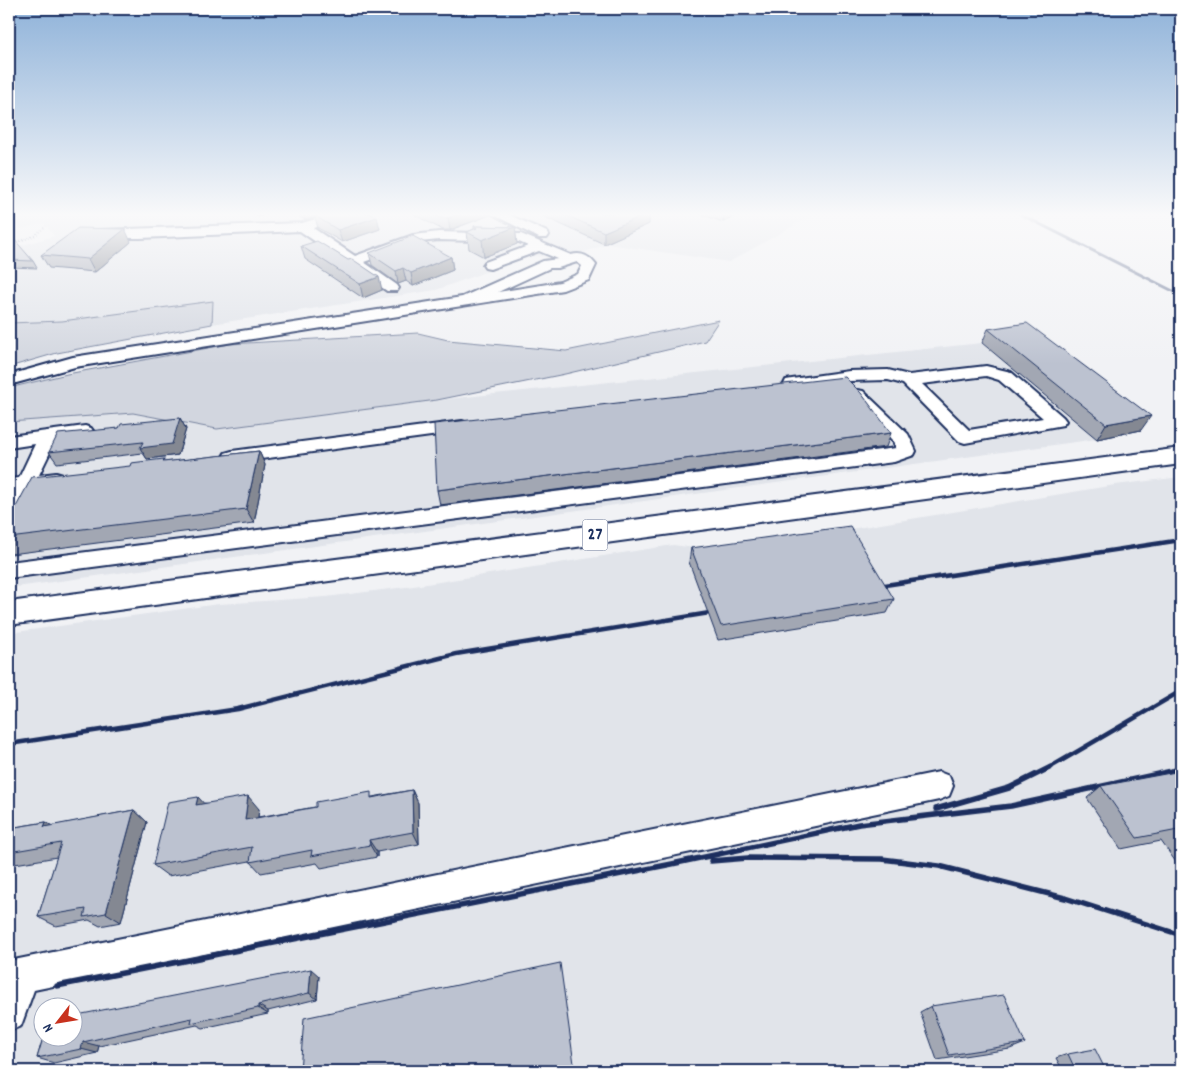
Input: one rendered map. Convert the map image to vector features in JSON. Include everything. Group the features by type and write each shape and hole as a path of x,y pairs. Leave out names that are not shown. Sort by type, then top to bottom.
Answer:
{"main road":[{"name":"27","path":"9,614 1181,456"}],"lane":[{"path":"357,263 392,288"},
{"path":"490,265 494,263"},
{"path":"466,301 548,264 560,263"},
{"path":"9,380 73,362 562,286 584,277 589,265 586,263"},
{"path":"771,386 840,378 888,375 909,380 986,371 1005,376 1057,421 965,437 909,380"},
{"path":"9,570 894,456 907,451 901,438 840,378"},
{"path":"212,460 477,425"},
{"path":"9,442 104,430"},
{"path":"9,519 17,485 48,437"},
{"path":"17,485 75,478"},
{"path":"9,1014 15,977 939,786"}],"shaded area":[{"path":"9,263 509,263 436,290 212,324 213,302 62,321 9,323"},
{"path":"213,301 212,324 57,353 9,367 9,323 62,321"},
{"path":"719,320 705,341 565,374 437,400 217,429 133,413 9,422 9,388 67,374 230,344 418,333 448,340 566,351"},
{"path":"1021,336 1141,430 1097,439 9,588 9,422 133,413 217,429 437,400 982,343"},
{"path":"1181,477 1181,1071 9,1071 9,633 219,604 326,597 414,586 673,545 695,548 857,528 1115,485"}],"building":[{"path":"328,263 359,263 379,277 360,284"},
{"path":"385,263 435,263 411,273 403,268 396,271"},
{"path":"1027,323 1151,416 1106,424 988,329"},
{"path":"845,377 861,393 891,433 437,490 434,424"},
{"path":"180,418 172,444 140,448 143,442 49,452 58,434 119,428 121,424"},
{"path":"259,451 246,509 9,538 9,520 32,477 130,466 131,463 164,459 163,462"},
{"path":"850,526 894,599 721,626 691,548"},
{"path":"1181,771 1181,835 1178,830 1137,838 1101,786"},
{"path":"412,790 413,832 369,840 370,845 311,856 312,850 250,862 252,847 153,865 168,802 198,797 196,805 248,796 245,820 316,807 316,802 371,792 371,798"},
{"path":"134,810 106,913 84,917 86,909 38,917 61,843 9,852 9,828 46,822 44,827"},
{"path":"560,963 575,1071 300,1071 304,1018"},
{"path":"311,969 309,993 258,1005 258,1008 191,1023 192,1018 83,1042 82,1046 82,1014"},
{"path":"1004,995 1025,1043 949,1055 931,1006"},
{"path":"40,1048 81,1048 81,1049 37,1058"},
{"path":"1095,1049 1106,1071 1076,1071 1068,1054"}],"waterway":[{"path":"1118,263 1181,295"}],"railway":[{"path":"872,587 1181,540"},
{"path":"9,744 238,709 456,654 722,611"},
{"path":"1049,768 1181,691"},
{"path":"936,809 1009,788 1049,768"},
{"path":"57,986 672,864 859,824 1011,806 1181,769"},
{"path":"711,861 748,858 882,859 939,866 1065,898 1181,935"}]}
